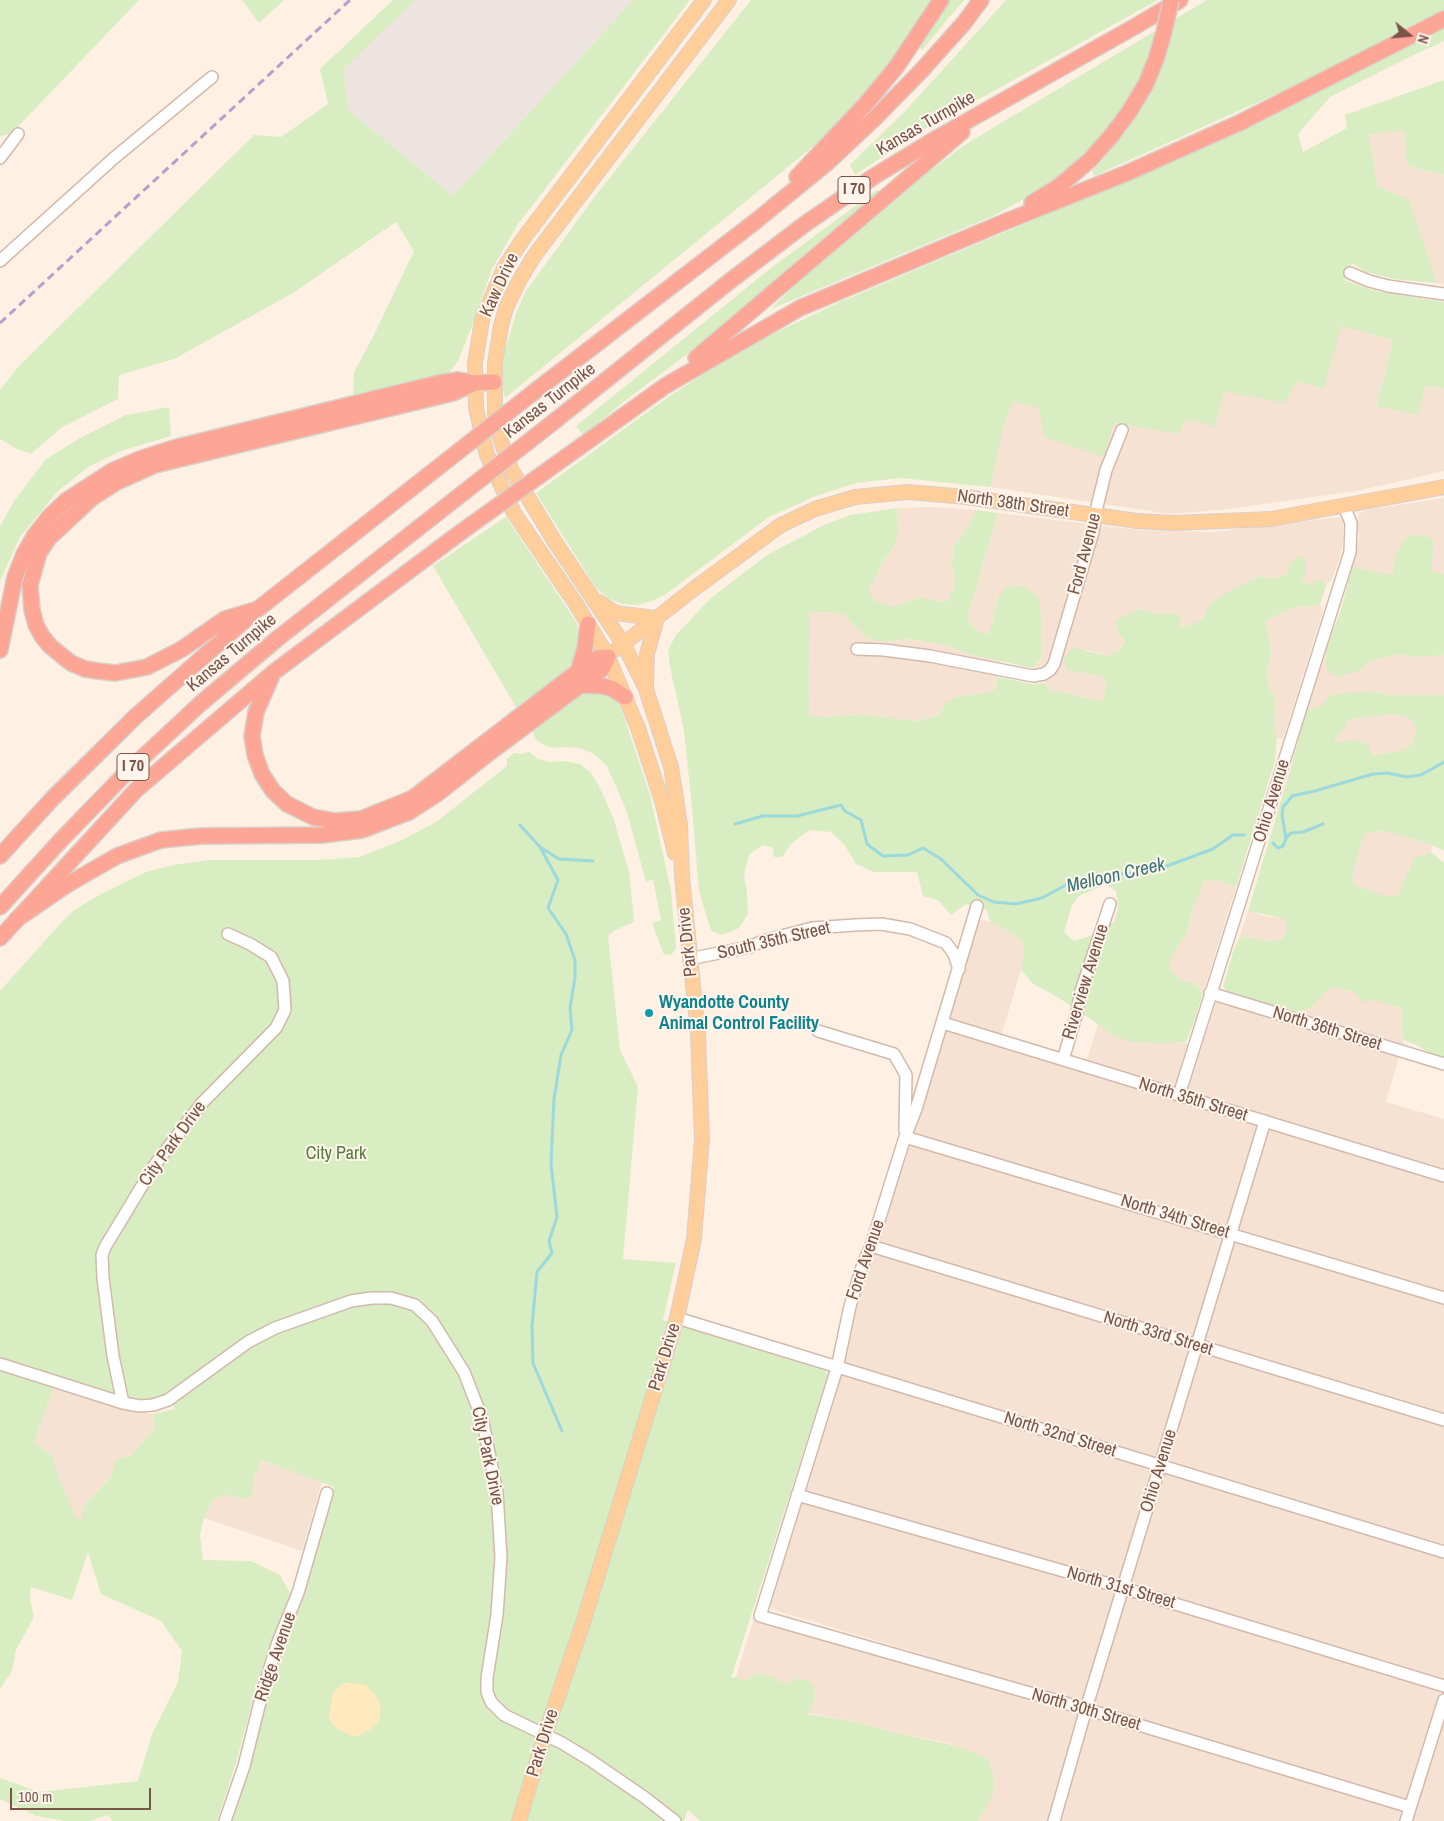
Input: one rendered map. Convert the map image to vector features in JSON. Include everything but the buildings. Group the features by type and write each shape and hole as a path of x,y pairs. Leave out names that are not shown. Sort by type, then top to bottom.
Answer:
{"highway":[{"path":"756,221 865,105 897,66 941,0"},
{"name":"Kansas Turnpike","path":"0,856 52,799 135,717 258,609 534,392 756,221 827,163 922,70 964,23 981,0"},
{"path":"964,23 992,0"},
{"path":"1002,223 1058,187 1090,160 1112,136 1146,84 1156,59 1171,0"},
{"name":"Kansas Turnpike","path":"0,907 55,846 125,774 200,704 277,640 730,281 805,224 881,172 937,138 1134,28 1180,0"},
{"path":"0,938 136,790 274,672 446,544 665,386 800,308 1126,173 1239,123 1444,19"},
{"path":"665,386 744,316 882,201 934,154 995,105"},
{"path":"258,609 225,619 182,649 146,667 115,673 85,669 71,663 50,646 42,636 32,610 30,585 39,553 49,538 72,515 92,498 117,482 155,465 228,441 441,389 458,380 475,383 494,382"},
{"path":"0,650 14,577 24,554 50,516 67,500 112,471 140,459 177,447 228,441"},
{"path":"579,678 588,624"},
{"path":"274,672 256,712 252,736 255,755 262,774 273,791 287,804 313,817 335,821 361,819 413,798 487,748 579,678 602,669 608,657"},
{"path":"579,678 613,689 625,697"},
{"path":"17,919 65,886 117,856 161,840 202,836 322,835 362,830 409,812 437,794 487,748"}],"main road":[{"name":"Kaw Drive","path":"608,657 514,513 497,479 480,432 476,408 475,363 482,320 504,268 529,231 704,0"},
{"name":"Kaw Drive","path":"624,644 556,542 512,471 501,441 495,414 494,382 497,344 506,308 534,256 730,0"},
{"name":"North 38th Street","path":"608,657 781,525 815,510 855,497 908,492 966,497 1137,520 1200,522 1271,519 1444,488"},
{"path":"594,599 614,612 657,618 648,654 646,689"},
{"name":"Park Drive","path":"519,1821 545,1734 582,1626 677,1318 694,1239 702,1139 698,1034 689,959 680,824 672,775 646,689 624,644"},
{"name":"Park Drive","path":"608,657 638,728 662,801 682,876"}],"street":[{"path":"0,261 114,158 212,77"},
{"path":"0,158 18,134"},
{"path":"1350,273 1388,286 1444,294"},
{"name":"Ford Avenue","path":"857,650 884,650 930,656 1033,676 1044,674 1050,670 1054,664 1093,532 1095,515 1106,470 1122,430"},
{"name":"Ohio Avenue","path":"1179,1095 1350,552 1351,523 1344,506"},
{"name":"Riverview Avenue","path":"1063,1060 1077,1012 1081,990 1110,904"},
{"name":"Ford Avenue","path":"760,1616 836,1368 850,1306 863,1264 872,1246 905,1136 916,1109 977,906"},
{"name":"South 35th Street","path":"689,959 749,947 763,941 812,928 854,924 882,924 910,929 946,943 954,954 959,969"},
{"name":"City Park Drive","path":"123,1402 113,1356 103,1278 102,1254 154,1166 201,1104 276,1028 286,1010 283,981 271,957 250,944 228,934"},
{"name":"North 36th Street","path":"1210,993 1444,1064"},
{"name":"North 35th Street","path":"943,1023 1444,1176"},
{"path":"818,1031 894,1054 906,1075 905,1136"},
{"name":"Ohio Avenue","path":"1054,1821 1086,1709 1265,1122"},
{"name":"North 34th Street","path":"905,1136 1444,1298"},
{"name":"North 33rd Street","path":"872,1246 1444,1420"},
{"name":"City Park Drive","path":"0,1364 123,1402 140,1406 153,1405 168,1400 248,1342 275,1328 336,1305 372,1298 392,1298 415,1305 432,1321 464,1372 482,1418 497,1492 501,1557 497,1615 487,1678 491,1702 504,1715 545,1734 590,1760 675,1821"},
{"name":"North 32nd Street","path":"677,1318 1444,1552"},
{"name":"Ridge Avenue","path":"224,1821 244,1766 263,1690 278,1642 298,1593 327,1493"},
{"name":"North 31st Street","path":"797,1494 1123,1588 1444,1686"},
{"name":"North 30th Street","path":"760,1616 1086,1709 1410,1807"},
{"path":"1406,1821 1440,1730 1444,1700"}],"shaded area":[{"path":"415,0 633,0 453,196 348,110 343,70"},
{"path":"1404,130 1407,166 1444,175 1444,285 1437,283 1409,200 1377,186 1369,133"},
{"path":"1341,326 1393,340 1376,406 1425,386 1444,388 1444,471 1357,491 1229,509 1170,514 990,487 1005,422 1013,401 1138,427 1186,419 1224,391 1285,402 1297,382"},
{"path":"1444,498 1444,574 1431,573 1434,541 1425,535 1412,535 1396,556 1392,575 1352,567 1359,537 1357,522 1359,514 1366,510"},
{"path":"931,507 977,510 962,537 953,546 952,567 955,583 948,601 940,602 920,597 893,607 875,601 869,591 882,563 894,546 898,531 897,508"},
{"path":"998,513 1139,530 1213,532 1339,517 1343,523 1343,538 1341,554 1333,577 1326,586 1322,579 1310,584 1301,581 1290,564 1286,575 1273,579 1260,576 1224,594 1209,604 1203,619 1181,628 1180,617 1172,613 1155,614 1139,609 1117,631 1125,641 1120,649 1109,656 1087,650 1067,669 1102,675 1107,685 1102,702 1058,691 1051,693 1045,683 1042,666 1033,668 1041,658 1041,617 998,597 988,634 976,630 967,619"},
{"path":"1320,605 1323,611 1283,739 1277,738 1274,722 1276,701 1269,688 1266,672 1272,651 1265,621 1294,607"},
{"path":"810,613 843,614 854,624 885,642 907,639 946,645 971,655 1001,661 994,691 956,697 945,704 938,716 914,721 862,715 824,717 809,715"},
{"path":"1326,653 1326,668 1360,670 1369,661 1401,654 1417,657 1444,655 1444,695 1389,695 1369,691 1305,711"},
{"path":"1391,714 1408,717 1415,725 1416,735 1410,746 1398,752 1371,755 1335,743 1335,737 1345,729 1347,720"},
{"path":"1376,831 1393,833 1432,845 1431,852 1416,857 1398,895 1385,896 1355,885 1352,876 1364,834"},
{"path":"1218,880 1236,887 1203,993 1197,985 1180,979 1170,970 1170,959 1187,933 1192,911 1204,881"},
{"path":"1248,911 1264,916 1282,918 1286,922 1287,930 1281,941 1267,941 1240,936"},
{"path":"978,920 990,921 1022,940 1024,954 1021,970 998,1046 1083,1072 1098,1024 1103,1028 1201,1046 1216,1002 1293,1024 1299,1012 1312,1007 1324,993 1333,987 1354,992 1363,1001 1374,1000 1399,1007 1402,1016 1401,1028 1404,1040 1386,1102 1444,1119 1444,1414 882,1245 878,1236"},
{"path":"875,1255 881,1255 1444,1425 1444,1680 1407,1798 1403,1799 771,1609 769,1605 868,1260"},
{"path":"53,1388 114,1406 152,1414 155,1428 131,1456 116,1461 110,1478 86,1503 80,1523 74,1515 57,1473 53,1456 34,1443"},
{"path":"260,1460 322,1482 302,1551 204,1518 213,1499 228,1495 244,1499"},
{"path":"754,1618 903,1661 914,1667 1097,1718 1399,1809 1403,1812 1401,1821 977,1821 984,1811 988,1759 948,1743 808,1713 786,1684 773,1677 746,1680 736,1677"},
{"path":"1444,1716 1444,1821 1412,1821"}],"green space":[{"path":"0,0 139,0 11,134 0,136"},
{"path":"242,0 284,0 259,23"},
{"path":"393,0 415,0 343,70 348,110 453,196 633,0 690,0 518,224 492,269 458,361 448,374 353,395 354,372 414,251 396,222 293,293 174,359 119,375 118,399 61,428 31,454 15,448 0,439 0,390 18,367 254,135 281,137 328,104 320,69"},
{"path":"751,0 932,0 896,54 838,126 505,398 502,386 504,353 517,311 526,291 596,195"},
{"path":"947,0 964,0 922,50 919,47"},
{"path":"1006,0 1158,0 923,130 855,175 850,165 907,109"},
{"path":"1207,0 1444,0 1444,13 1334,68 1094,176 1092,171 1102,161 1135,115 1116,121 1062,175 1035,193 995,215 771,309 806,274 904,190 966,144"},
{"path":"1444,28 1444,41 1330,97 1298,134 1303,152 1347,128 1345,115 1444,80 1444,175 1407,166 1404,130 1369,134 1377,186 1409,200 1437,283 1393,279 1366,272 1352,263 1344,280 1375,291 1444,302 1444,388 1425,386 1418,415 1376,406 1393,340 1341,326 1324,388 1297,382 1285,403 1224,391 1215,426 1186,419 1179,434 1114,423 1104,457 1044,437 1039,408 1013,401 1005,422 990,487 900,478 856,483 813,497 769,517 666,594 652,601 636,605 622,604 608,598 596,588 536,493 664,400 720,363 773,334 840,302 1213,144"},
{"path":"877,190 880,192 807,252 721,329 626,400 583,435 576,426 771,268"},
{"path":"169,407 171,436 121,451 88,467 58,491 20,537 0,581 0,526 14,501 46,459 82,437 126,415"},
{"path":"897,508 898,531 894,546 882,563 869,591 875,601 893,607 920,597 940,602 948,601 955,583 952,567 953,546 962,537 977,510 998,513 967,619 976,630 988,634 998,597 1006,587 1024,586 1039,597 1041,658 1033,668 971,655 946,645 907,639 885,642 867,638 843,614 810,613 809,715 824,717 862,715 915,721 938,716 945,704 956,697 994,691 998,677 1032,684 1045,683 1051,693 1058,691 1102,702 1107,685 1102,676 1067,670 1064,659 1072,648 1108,656 1120,650 1125,641 1117,631 1116,620 1139,609 1155,614 1172,613 1180,617 1181,628 1203,619 1209,604 1224,594 1260,576 1273,579 1286,575 1290,564 1298,556 1306,559 1306,572 1301,581 1310,584 1322,579 1326,586 1320,605 1294,607 1265,621 1272,651 1266,672 1269,688 1276,701 1274,722 1277,738 1275,761 1236,887 1218,880 1204,881 1192,911 1187,933 1170,959 1170,970 1180,979 1197,985 1203,993 1186,1042 1133,1042 1117,1037 1056,996 1033,984 1021,970 1024,954 1022,940 990,921 987,910 966,904 951,915 938,900 923,896 917,872 874,872 856,864 844,844 831,832 809,830 791,844 782,857 774,857 773,848 762,845 749,855 744,875 748,914 739,928 722,935 711,931 699,891 684,731 668,650 676,635 711,598 767,555 824,525 850,515","holes":["1106,884 1116,891 1118,909 1114,922 1090,936 1074,941 1064,932 1072,905 1079,896"]},
{"path":"506,517 577,623 579,640 575,659 567,670 516,707 433,566"},
{"path":"1412,535 1425,535 1434,541 1431,572 1444,574 1444,655 1417,657 1401,654 1369,661 1360,670 1337,677 1326,668 1326,648 1341,610 1352,567 1392,575 1396,556 1402,542"},
{"path":"584,691 598,692 615,699 621,708 650,795 671,891 676,948 672,954 664,955 652,923 661,920 653,879 646,882 627,812 607,766 594,754 580,748 546,746 536,740 532,730"},
{"path":"1369,691 1389,695 1444,695 1444,851 1432,845 1393,833 1376,831 1364,834 1352,876 1355,885 1385,896 1398,895 1416,857 1431,852 1444,863 1444,1059 1404,1040 1401,1028 1402,1016 1399,1007 1374,1000 1363,1002 1354,992 1333,987 1324,993 1312,1007 1299,1012 1230,994 1223,987 1233,952 1240,936 1267,941 1281,941 1287,930 1286,923 1282,918 1248,911 1293,760 1305,711 1323,705 1330,695","holes":["1391,714 1408,717 1415,725 1416,735 1410,746 1398,752 1372,755 1369,745 1356,740 1335,743 1335,737 1345,729 1347,720"]},
{"name":"City Park","path":"528,751 538,759 550,762 564,761 580,764 590,772 598,784 613,817 629,872 634,922 615,930 608,936 620,1050 638,1087 623,1259 676,1263 663,1320 825,1371 828,1375 731,1678 736,1677 746,1680 759,1673 773,1677 786,1684 798,1678 812,1683 816,1696 808,1714 857,1722 891,1732 948,1744 988,1759 993,1774 993,1793 984,1811 977,1821 700,1821 688,1810 684,1821 229,1821 334,1487 261,1460 253,1480 252,1496 244,1499 228,1495 213,1499 204,1518 200,1535 203,1560 251,1561 280,1575 290,1593 258,1680 236,1763 217,1821 112,1821 108,1815 90,1821 66,1821 36,1816 0,1799 0,1778 39,1792 138,1781 152,1734 178,1682 182,1651 161,1621 101,1594 88,1552 72,1600 31,1587 30,1599 34,1617 16,1650 12,1671 0,1689 0,1370 53,1388 34,1443 53,1456 57,1473 74,1514 80,1522 86,1503 110,1478 116,1460 131,1456 155,1428 152,1414 175,1409 166,1395 147,1402 131,1400 0,1359 0,991 74,910 146,872 173,865 210,860 318,860 359,857 400,841 436,822 507,766 507,759 514,753 523,754"}],"sand":[{"path":"342,1684 367,1686 376,1696 381,1708 379,1720 372,1728 359,1736 353,1736 337,1729 330,1721 329,1716 333,1693"}],"waterway":[{"name":"Melloon Creek","path":"1273,843 1278,848 1283,846 1286,838 1282,815 1283,807 1292,796 1373,774 1388,773 1406,777 1421,775 1444,762"},
{"name":"Melloon Creek","path":"735,824 763,816 797,816 841,805 845,811 861,820 867,844 883,856 908,855 923,848 941,859 978,895 994,902 1016,904 1042,898 1066,885 1096,877 1156,870 1213,849 1233,835 1244,835"},
{"path":"1286,838 1291,833 1303,832 1323,824"},
{"name":"Melloon Creek","path":"520,825 540,847 559,859 593,861"},
{"path":"540,847 558,880 548,908 566,934 575,960 575,978 570,1008 572,1030 561,1055 554,1099 551,1164 557,1217 549,1241 552,1253 537,1272 532,1326 533,1363 562,1431"}],"railway":[{"path":"0,323 350,0"}],"place":[{"name":"Wyandotte County Animal Control Facility","path":"649,1013"}]}
